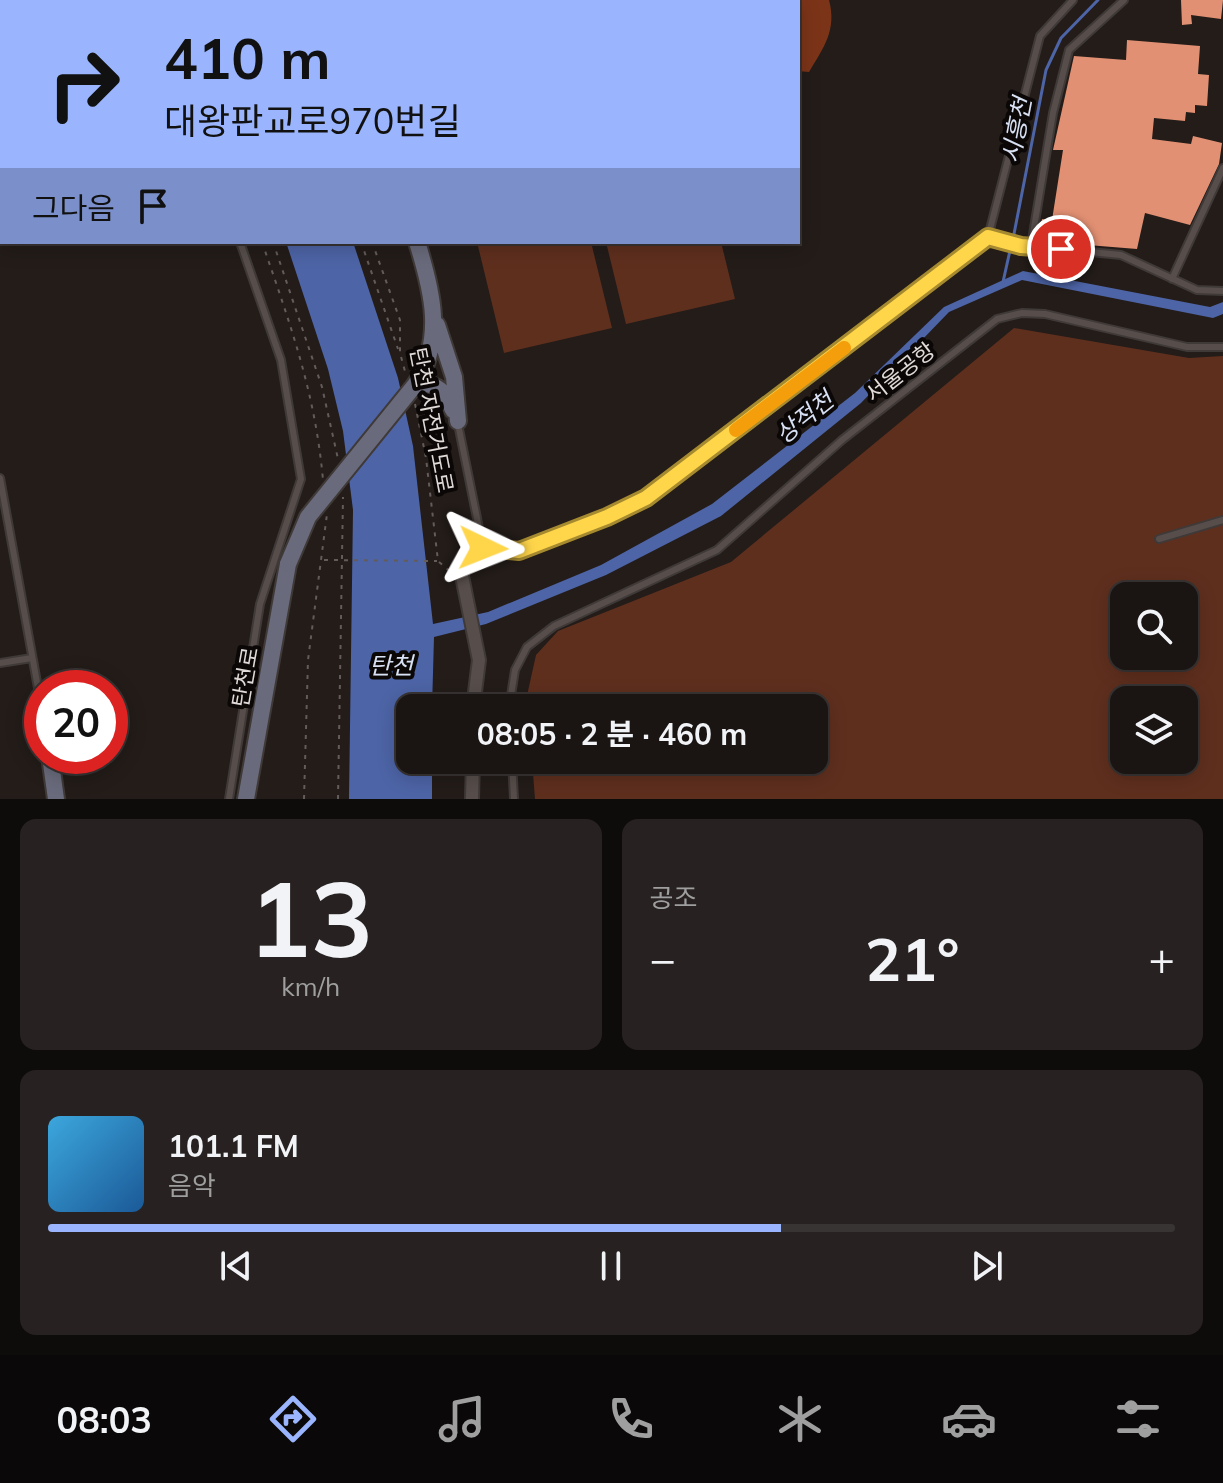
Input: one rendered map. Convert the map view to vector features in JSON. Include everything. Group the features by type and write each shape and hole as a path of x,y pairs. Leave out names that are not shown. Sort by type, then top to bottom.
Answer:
{"main road":[{"path":"417,244 435,317 454,377 458,421"},
{"path":"414,387 431,353 435,317"},
{"path":"414,387 437,385 448,396 458,421"},
{"name":"탄천로","path":"246,799 288,564 308,517 414,387"},
{"path":"53,774 56,799"}],"street":[{"path":"990,237 1026,246"},
{"path":"475,694 479,660 462,576 465,555 483,548"},
{"path":"472,799 473,774"}],"lane":[{"path":"458,421 483,548 519,551 607,517 646,498 990,237 1040,36 1073,0"},
{"path":"1124,0 1069,50 1026,246 1121,255 1197,290 1223,291"},
{"path":"1172,279 1223,168"},
{"path":"229,799 260,604 301,479 281,360 241,244"},
{"name":"서울공항","path":"511,694 515,670 527,647 554,626 717,550 842,440 997,319 1022,313 1045,314 1187,347 1223,347"},
{"path":"0,478 34,670"},
{"path":"1159,539 1223,520"},
{"path":"0,663 32,658"},
{"path":"513,774 514,799"}],"path":[{"path":"274,244 322,387 339,463"},
{"path":"362,244 400,353"},
{"name":"탄천 자전거도로","path":"373,244 400,320 400,353 414,387 426,458 437,561"},
{"path":"338,799 346,561 343,492"},
{"path":"324,560 437,561 447,571 462,576"}],"shaded area":[{"path":"800,0 829,0 830,29 809,72 800,71"},
{"path":"477,244 591,244 612,328 504,353"},
{"path":"606,244 721,244 735,299 626,324"},
{"path":"1014,328 1189,358 1223,356 1223,799 535,799 533,774 828,774 828,694 528,694 536,655 558,631 731,562"}],"water":[{"name":"탄천","path":"287,244 354,244 398,378 413,446 433,624 488,612 601,565 712,504 855,393 944,307 1023,271 1210,307 1223,302 1223,314 1213,318 1022,280 949,312 861,403 721,516 606,575 486,624 434,637 432,694 396,694 396,774 432,774 432,799 349,799 353,510 343,431 328,369"}],"building":[{"path":"1181,0 1223,0 1221,19 1191,15 1192,24 1182,25"},
{"path":"1127,40 1200,46 1198,74 1209,75 1207,106 1195,105 1195,113 1186,112 1185,121 1154,118 1152,139 1191,144 1193,136 1222,143 1219,164 1190,225 1145,213 1137,249 1038,241 1042,219 1052,220 1063,150 1053,150 1074,56 1126,60"}],"waterway":[{"name":"시흥천","path":"1013,239 1046,70 1061,38 1098,0"},
{"name":"시흥천","path":"1003,282 1011,246"}],"slow traffic":[{"path":"736,430 844,348"}],"route":[{"path":"483,548 519,551 607,517 646,498 988,237 1021,246 1061,249"}],"water label":[{"name":"상적천","path":"804,417"}]}
